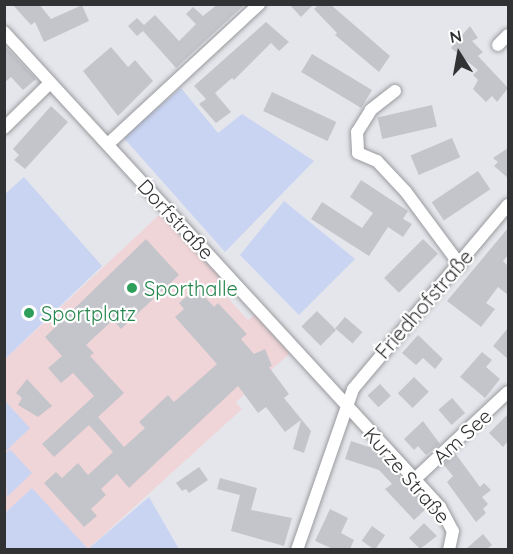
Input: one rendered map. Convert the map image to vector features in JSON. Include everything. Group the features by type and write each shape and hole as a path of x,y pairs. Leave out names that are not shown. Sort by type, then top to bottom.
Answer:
{"street":[{"path":"108,144 259,4"},
{"name":"Dorfstraße","path":"4,33 108,144 346,407"},
{"path":"498,45 508,35"},
{"path":"4,128 50,83"},
{"path":"395,91 371,110 357,132 358,153 377,161 406,192 460,265"},
{"name":"Friedhofstraße","path":"297,549 346,407 369,367 460,265 508,205"},
{"name":"Am See","path":"415,479 508,392"},
{"name":"Kurze Straße","path":"346,407 450,519 453,531 449,549"}],"shaded area":[{"path":"181,88 218,133 242,114 314,161 225,252 123,137"},
{"name":"Sportplatz","path":"24,177 102,266 5,359 5,194"},
{"path":"284,201 355,259 299,315 240,255"},
{"path":"159,215 225,281 219,288 248,320 255,314 290,353 236,402 242,409 88,549 32,489 5,513 5,359"},
{"path":"5,401 30,428 5,452"},
{"path":"10,449 32,473 7,497 5,454"},
{"path":"32,488 88,549 5,549 5,513"},
{"path":"149,497 179,549 88,549"}],"building":[{"path":"12,4 39,4 51,19 82,5 89,21 44,42 35,22 31,25"},
{"path":"218,4 245,4 176,68 143,31 137,36 128,26 137,18 144,25 155,15 179,41 196,24 186,14 193,7 203,16"},
{"path":"289,4 314,4 301,17"},
{"path":"319,4 330,4 390,56 379,72 335,35 337,33 314,9"},
{"path":"266,22 289,42 279,51 271,43 234,80 232,78 215,93 231,112 216,123 199,104 206,99 194,86"},
{"path":"470,26 478,38 472,41 483,52 478,56 508,88 497,102 492,96 486,102 473,89 478,80 473,75 478,70 451,48"},
{"path":"4,45 36,79 23,90 11,77 4,83"},
{"path":"111,47 128,67 135,60 153,81 118,116 83,71"},
{"path":"312,54 372,90 361,108 301,72"},
{"path":"272,92 336,122 327,141 263,111"},
{"path":"432,105 437,126 382,139 377,118"},
{"path":"51,106 68,122 25,169 14,160 19,155 13,149"},
{"path":"452,138 460,157 419,175 411,156"},
{"path":"508,148 508,178 494,166 498,162 493,158"},
{"path":"478,171 490,189 444,221 432,202"},
{"path":"361,180 408,211 403,219 412,224 403,237 388,227 369,256 311,219 322,202 362,228 373,213 350,197"},
{"path":"508,228 508,255 503,261 508,266 508,295 498,287 486,303 495,309 481,327 447,301"},
{"path":"146,239 179,275 121,329 113,320 86,345 94,353 90,356 124,393 98,417 124,447 145,428 139,422 168,395 174,402 217,364 175,317 184,309 179,303 197,288 214,307 218,303 247,334 241,339 254,354 265,349 272,366 269,367 289,394 284,398 311,431 304,453 293,449 301,420 285,432 266,407 258,413 238,386 129,488 117,474 101,489 106,495 91,509 97,516 84,527 44,483 56,472 62,478 78,463 88,475 113,452 89,425 54,457 42,444 94,396 73,373 61,383 48,368 62,356 45,337"},
{"path":"423,239 438,254 399,293 384,278"},
{"path":"317,311 336,330 321,346 301,327"},
{"path":"345,317 362,332 353,343 335,328"},
{"path":"508,328 508,359 493,346"},
{"path":"418,335 443,359 435,369 423,358 416,365 402,353"},
{"path":"482,352 492,360 486,367 500,379 485,398 460,377"},
{"path":"414,377 429,392 413,408 398,393"},
{"path":"27,379 52,406 38,417 18,405 22,398 16,393"},
{"path":"380,384 391,396 378,407 368,396"},
{"path":"452,398 465,413 452,425 438,410"},
{"path":"508,414 508,441 503,447 489,433"},
{"path":"423,421 440,444 426,455 418,446 414,450 404,439"},
{"path":"351,441 375,449 428,507 414,520 385,489 392,484 379,470 345,459"},
{"path":"455,453 480,487 484,483 491,490 482,497 488,504 483,509 486,513 476,522 447,482 453,476 443,464"},
{"path":"199,467 208,480 189,493 186,489 182,491 176,483"},
{"path":"220,478 257,488 251,510 292,518 284,546 231,531 240,495 217,489"},
{"path":"330,509 348,518 341,533 354,540 350,549 333,549 315,541"},
{"path":"424,523 437,536 420,549 409,538"},
{"path":"372,526 385,535 375,550 362,541"},
{"path":"483,534 492,545 487,549 466,549"}],"place":[{"name":"Sporthalle","path":"132,288"},
{"name":"Sportplatz","path":"29,313"}]}
